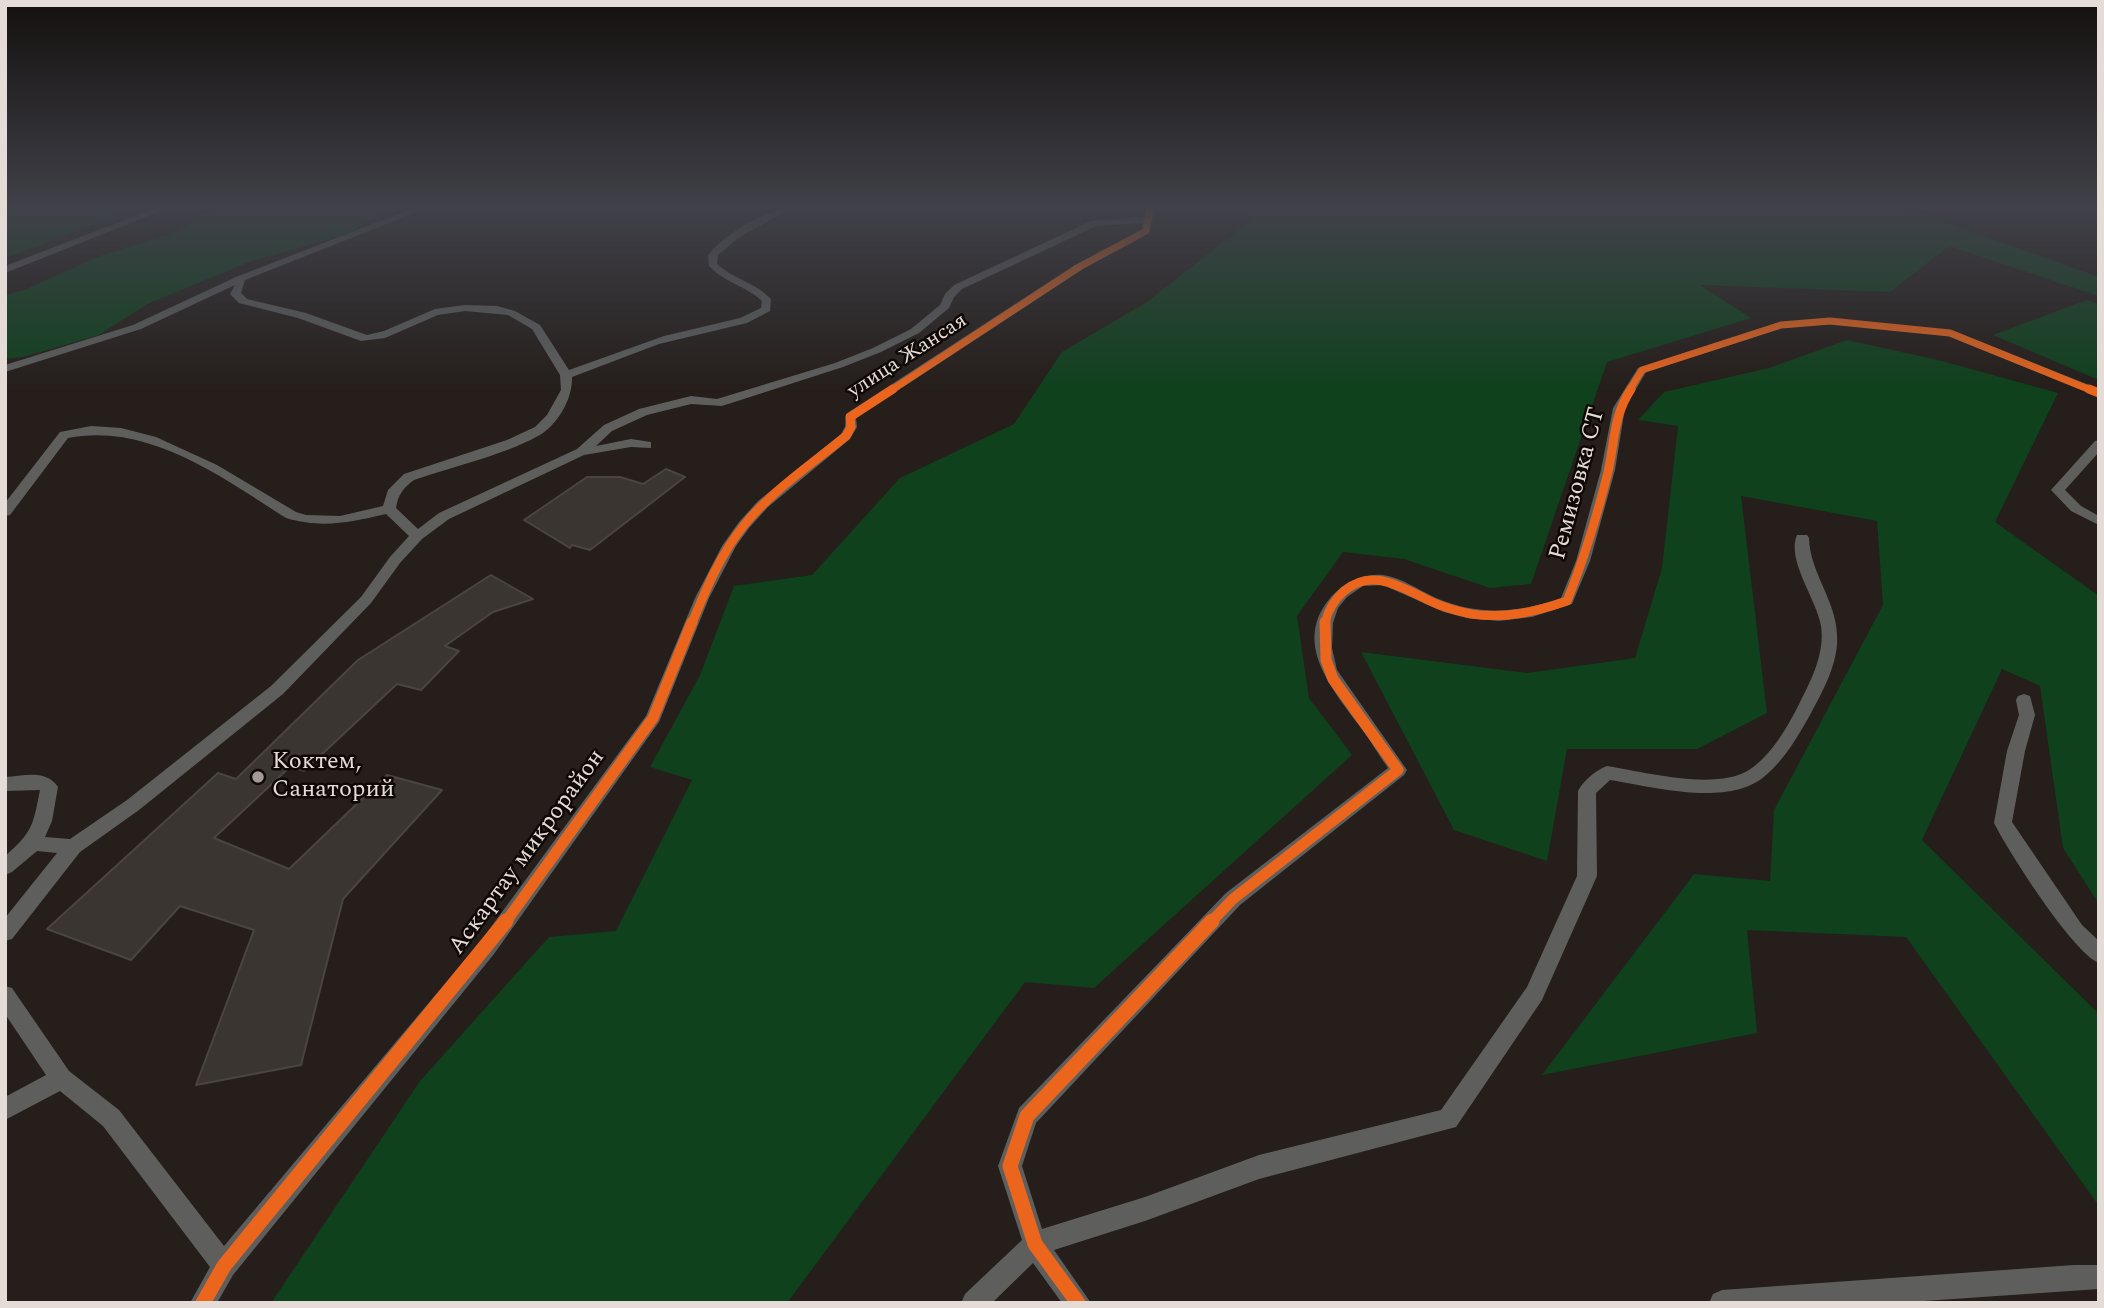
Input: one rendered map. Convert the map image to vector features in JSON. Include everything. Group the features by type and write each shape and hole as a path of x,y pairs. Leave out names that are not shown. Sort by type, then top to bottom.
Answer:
{"street":[{"path":"5,369 137,327 263,270"},
{"path":"566,375 665,339 751,318 766,309 767,301 763,296 716,270"},
{"path":"581,452 608,428 643,412 691,400 718,403 877,350 915,331 945,306 958,286 992,270"},
{"name":"улица Жансая","path":"852,417 1074,270"},
{"path":"240,279 241,284 235,294 243,301 320,321 365,338 381,337 442,310 482,309 505,312 530,321 536,327 566,375 567,390 561,404 539,430 511,443 409,477 396,486 389,509"},
{"name":"Ремизовка СТ","path":"1035,1244 1010,1166 1027,1115 1233,899 1398,770 1363,718 1337,687 1323,658 1325,615 1338,597 1364,579 1406,586 1429,600 1460,612 1505,618 1536,613 1567,601 1583,561 1594,522 1608,470 1619,408 1642,370 1782,325 1830,321 1950,333 2099,393"},
{"name":"Аскартау микрорайон","path":"203,1303 224,1266 487,948 653,718 702,598 729,546 744,525 763,504 846,436 852,417"},
{"path":"5,512 64,435 78,430 164,444 203,461 291,515 304,520 321,524 389,509"},
{"path":"5,933 73,847 134,805 277,690 366,600 395,560 417,536 444,516 581,452 631,443 646,445"},
{"path":"2099,444 2058,490 2067,502 2080,512 2099,521"},
{"path":"389,509 417,536"},
{"path":"974,1303 1035,1244 1145,1209 1259,1167 1448,1119 1535,993 1587,876 1587,791 1606,773 1719,787 1755,776 1784,743 1801,715 1829,655 1829,629 1801,554 1802,538"},
{"path":"2024,700 2027,715 2016,751 2003,823 2075,930 2099,954"},
{"path":"5,784 40,781 49,787 43,821 33,843 5,867"},
{"path":"33,843 73,847"},
{"path":"5,995 61,1078 111,1118 224,1266"},
{"path":"5,1109 61,1078"},
{"path":"1035,1244 1079,1303"},
{"path":"1722,1303 2074,1277 2099,1278"}],"green space":[{"path":"68,270 229,270 147,304 99,335 23,357 5,359 5,295 22,291"},
{"path":"1188,270 1918,270 1890,292 1700,285 1751,318 1607,362 1531,584 1490,588 1404,559 1343,552 1297,616 1309,698 1352,755 1094,988 1025,982 787,1303 271,1303 420,1081 549,937 616,931 692,780 650,767 700,675 734,586 812,575 900,478 1014,424 1062,352 1147,302"},
{"path":"2021,270 2079,270 2099,277 2099,296"},
{"path":"2087,300 2099,304 2099,380 1993,335"},
{"path":"1847,340 1942,361 2058,393 1995,522 2099,596 2099,904 2063,848 2040,686 2002,669 1922,840 2099,1014 2099,1206 1906,937 1747,930 1757,1033 1542,1075 1694,874 1770,881 1774,810 1883,605 1877,521 1741,496 1767,713 1697,749 1567,749 1547,861 1454,830 1361,652 1527,673 1635,658 1662,568 1678,426 1638,420 1664,392 1769,368"}],"building":[{"path":"666,469 685,477 590,550 572,545 570,548 524,520 587,477 620,477 643,484"},
{"name":"Коктем, Санаторий","path":"491,575 533,599 493,612 445,646 459,651 421,690 397,684 304,771 291,766 214,838 289,869 387,775 442,790 343,899 301,1065 196,1085 254,930 180,906 131,960 47,929 218,773 236,779 358,660"}],"cycle path":[{"path":"203,1303 224,1266 487,948 653,718 702,598 729,546 744,525 763,504 846,436 851,427 850,417 1074,270"},
{"path":"1078,1303 1035,1244 1010,1166 1027,1116 1233,899 1398,770 1367,723 1338,688 1326,660 1324,633 1327,615 1347,589 1370,580 1390,581 1450,608 1467,613 1499,616 1532,612 1567,601 1583,561 1608,470 1619,408 1642,370 1781,325 1830,321 1950,333 2099,393"}],"place":[{"name":"Коктем, Санаторий","path":"258,777"}]}
